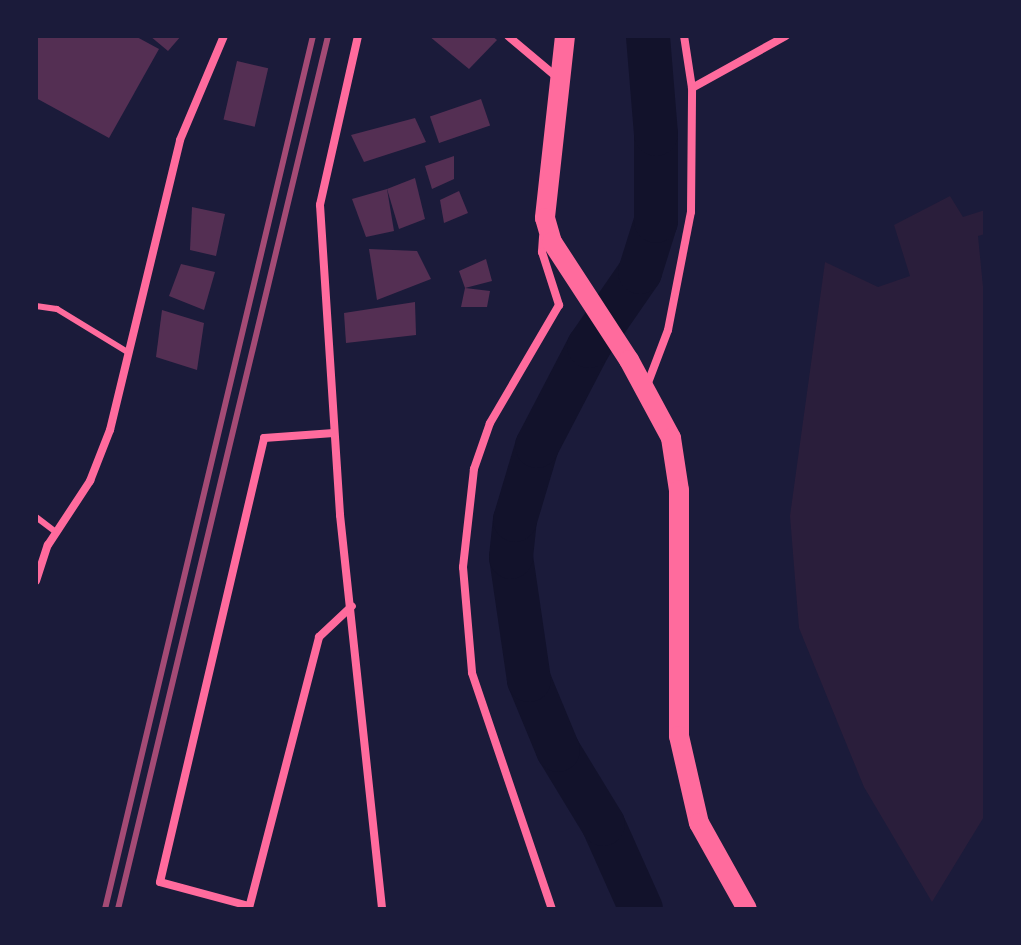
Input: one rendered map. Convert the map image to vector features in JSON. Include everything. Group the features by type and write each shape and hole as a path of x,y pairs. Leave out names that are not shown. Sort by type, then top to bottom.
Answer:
{"main road":[{"path":"565,36 545,218 552,242 629,360 671,438 679,490 679,736 699,823 747,909"}],"street":[{"path":"36,581 56,532 90,481 110,430 180,140 224,36"},
{"path":"358,36 320,205 334,433 382,909"},
{"path":"508,36 559,80"},
{"path":"646,389 668,330 691,212 692,88 684,36"},
{"path":"692,88 786,36"},
{"path":"545,218 542,252 559,305 490,423 474,469 463,567 472,673 552,909"},
{"path":"334,433 264,438 160,882 249,908 319,637 352,606"}],"lane":[{"path":"36,306 57,309 129,353"},
{"path":"36,517 56,532"}],"shaded area":[{"path":"950,196 963,217 985,210 985,234 978,236 985,307 985,815 932,902 864,787 799,628 790,516 825,262 878,287 910,276 894,225"}],"building":[{"path":"36,36 135,36 159,49 109,138 36,98"},
{"path":"150,36 181,36 168,51"},
{"path":"429,36 492,36 497,40 469,69"},
{"path":"237,61 268,68 255,127 224,119"},
{"path":"481,99 490,125 439,143 430,117"},
{"path":"415,118 426,142 364,162 351,135"},
{"path":"454,156 454,179 432,189 425,166"},
{"path":"415,178 425,219 399,229 387,189"},
{"path":"387,189 394,231 366,237 352,199"},
{"path":"459,191 468,213 444,223 440,200"},
{"path":"192,207 225,214 216,256 190,250"},
{"path":"369,249 417,251 431,279 377,300"},
{"path":"486,259 492,281 465,288 459,271"},
{"path":"181,264 215,272 204,310 169,296"},
{"path":"465,288 490,291 487,307 461,307"},
{"path":"415,302 416,335 346,343 344,313"},
{"path":"162,310 204,323 197,370 156,357"}],"waterway":[{"path":"641,909 603,824 558,750 529,680 511,557 515,520 537,446 589,346 640,272 656,221 656,134 648,36"}],"railway":[{"path":"105,909 313,36"},
{"path":"118,909 328,36"}]}
